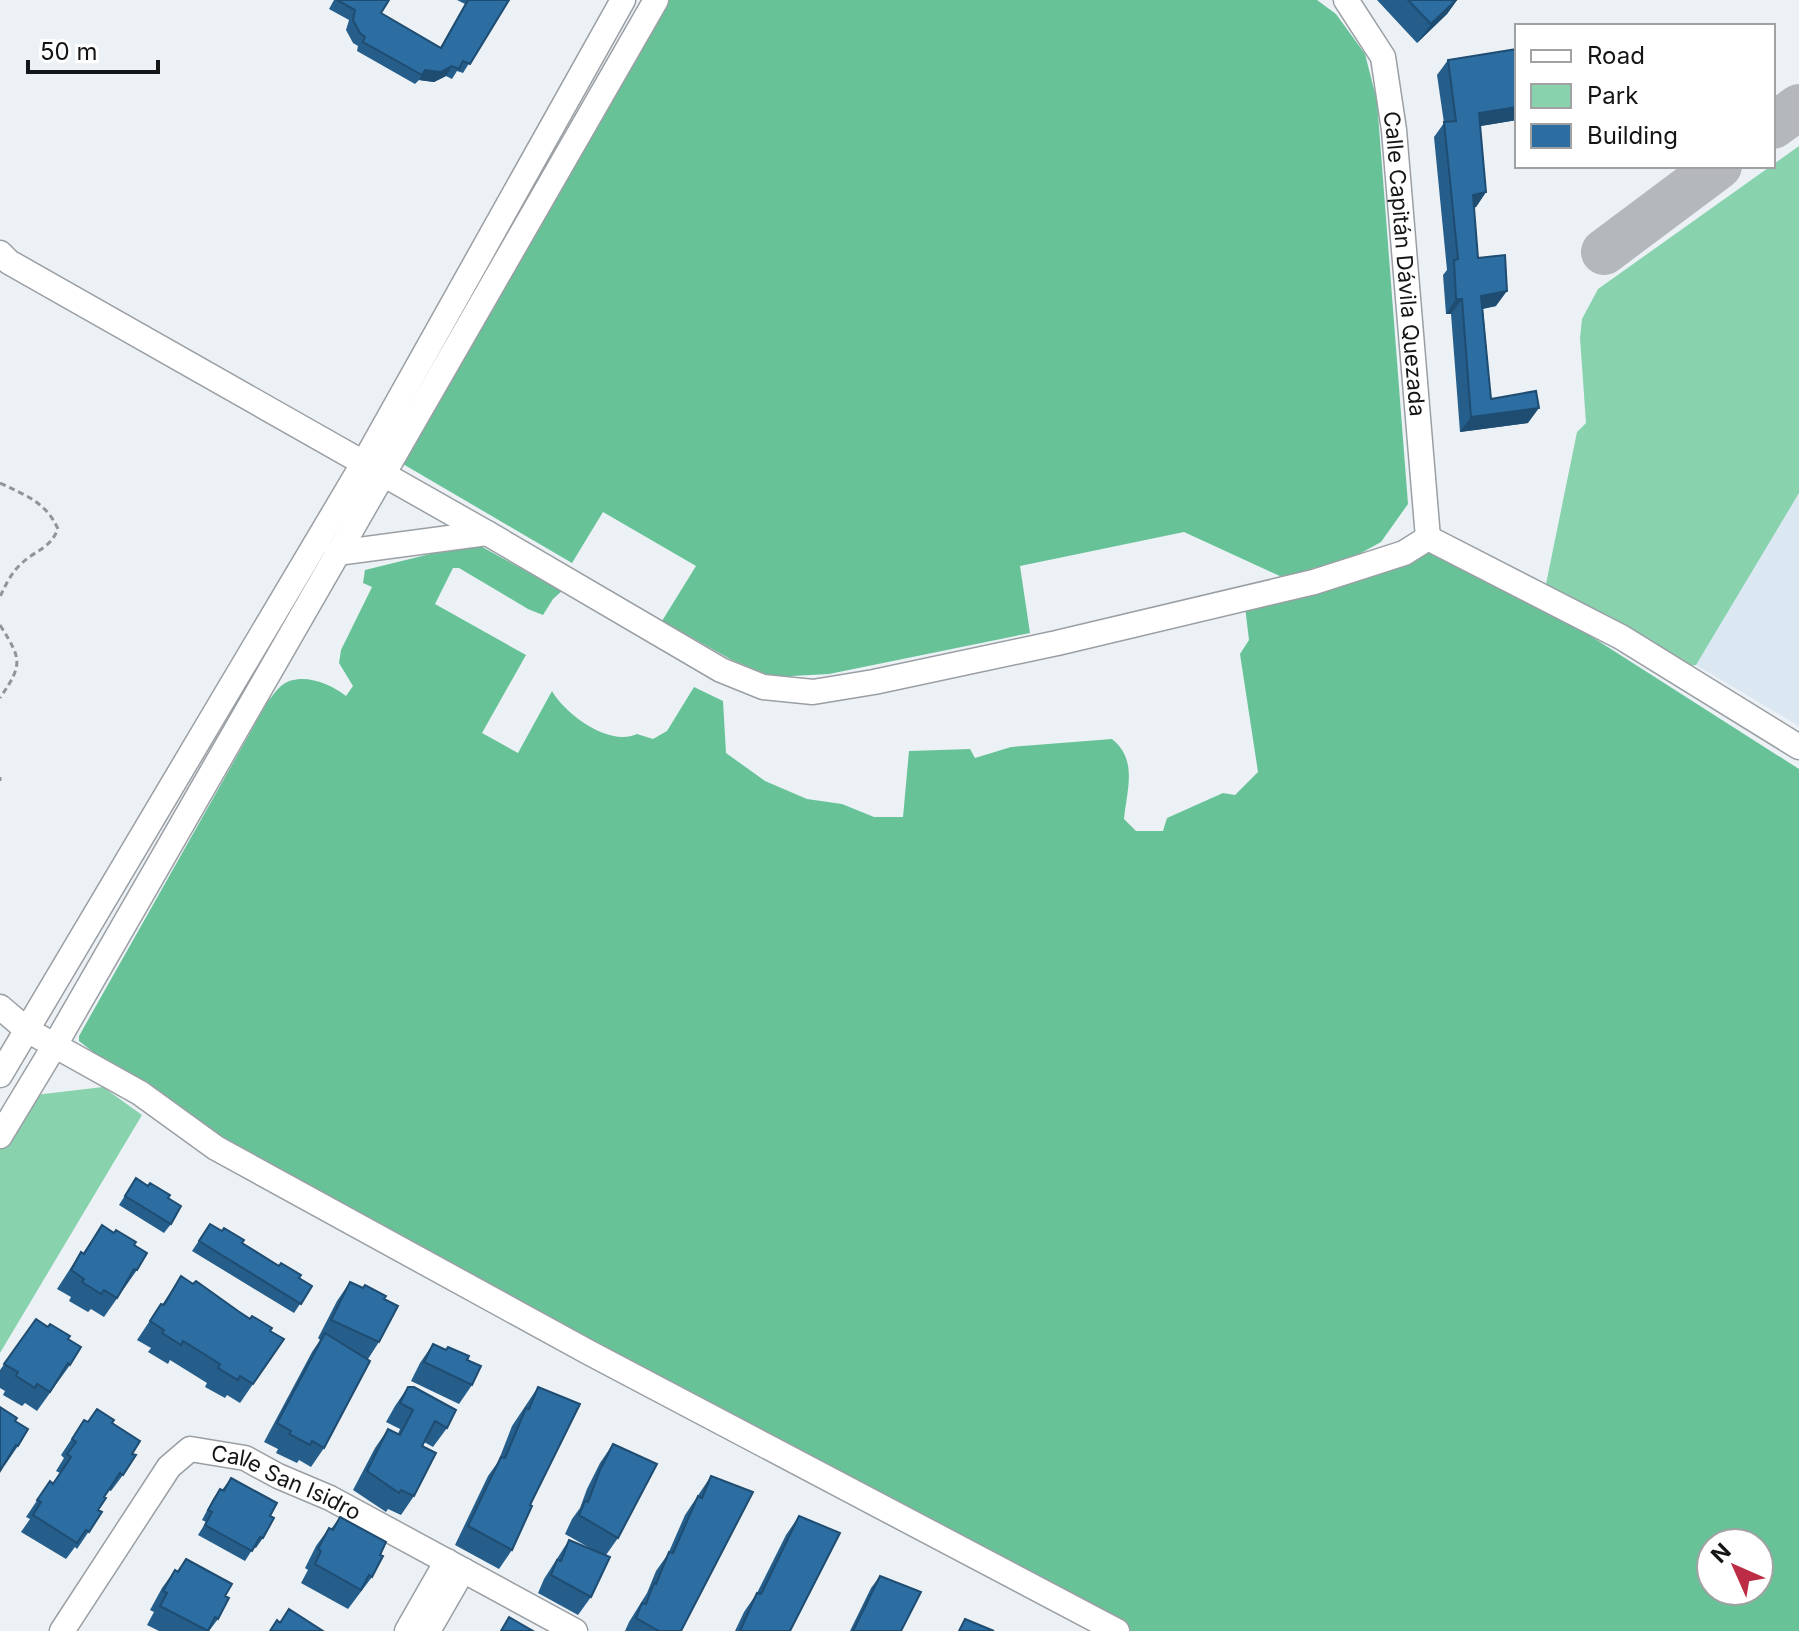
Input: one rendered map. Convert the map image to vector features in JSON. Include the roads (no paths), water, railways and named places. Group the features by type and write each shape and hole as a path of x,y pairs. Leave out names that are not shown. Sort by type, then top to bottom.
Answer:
{"street":[{"path":"0,1136 337,553 372,469 623,0"},
{"path":"0,1075 656,0"},
{"name":"Calle Capitán Dávila Quezada","path":"1346,0 1383,57 1394,130 1428,538"},
{"path":"0,253 9,262 487,533 721,670 763,687 813,692 1041,646 1314,582 1404,553 1428,538 1621,637 1799,747"},
{"path":"337,553 487,533"},
{"path":"0,1007 27,1030 140,1093 216,1148 588,1352 1117,1631"},
{"name":"Calle San Isidro","path":"62,1631 169,1467 190,1449 245,1458 376,1521 575,1631"},
{"path":"407,1631 455,1566"},
{"path":"428,1631 455,1566"}]}
